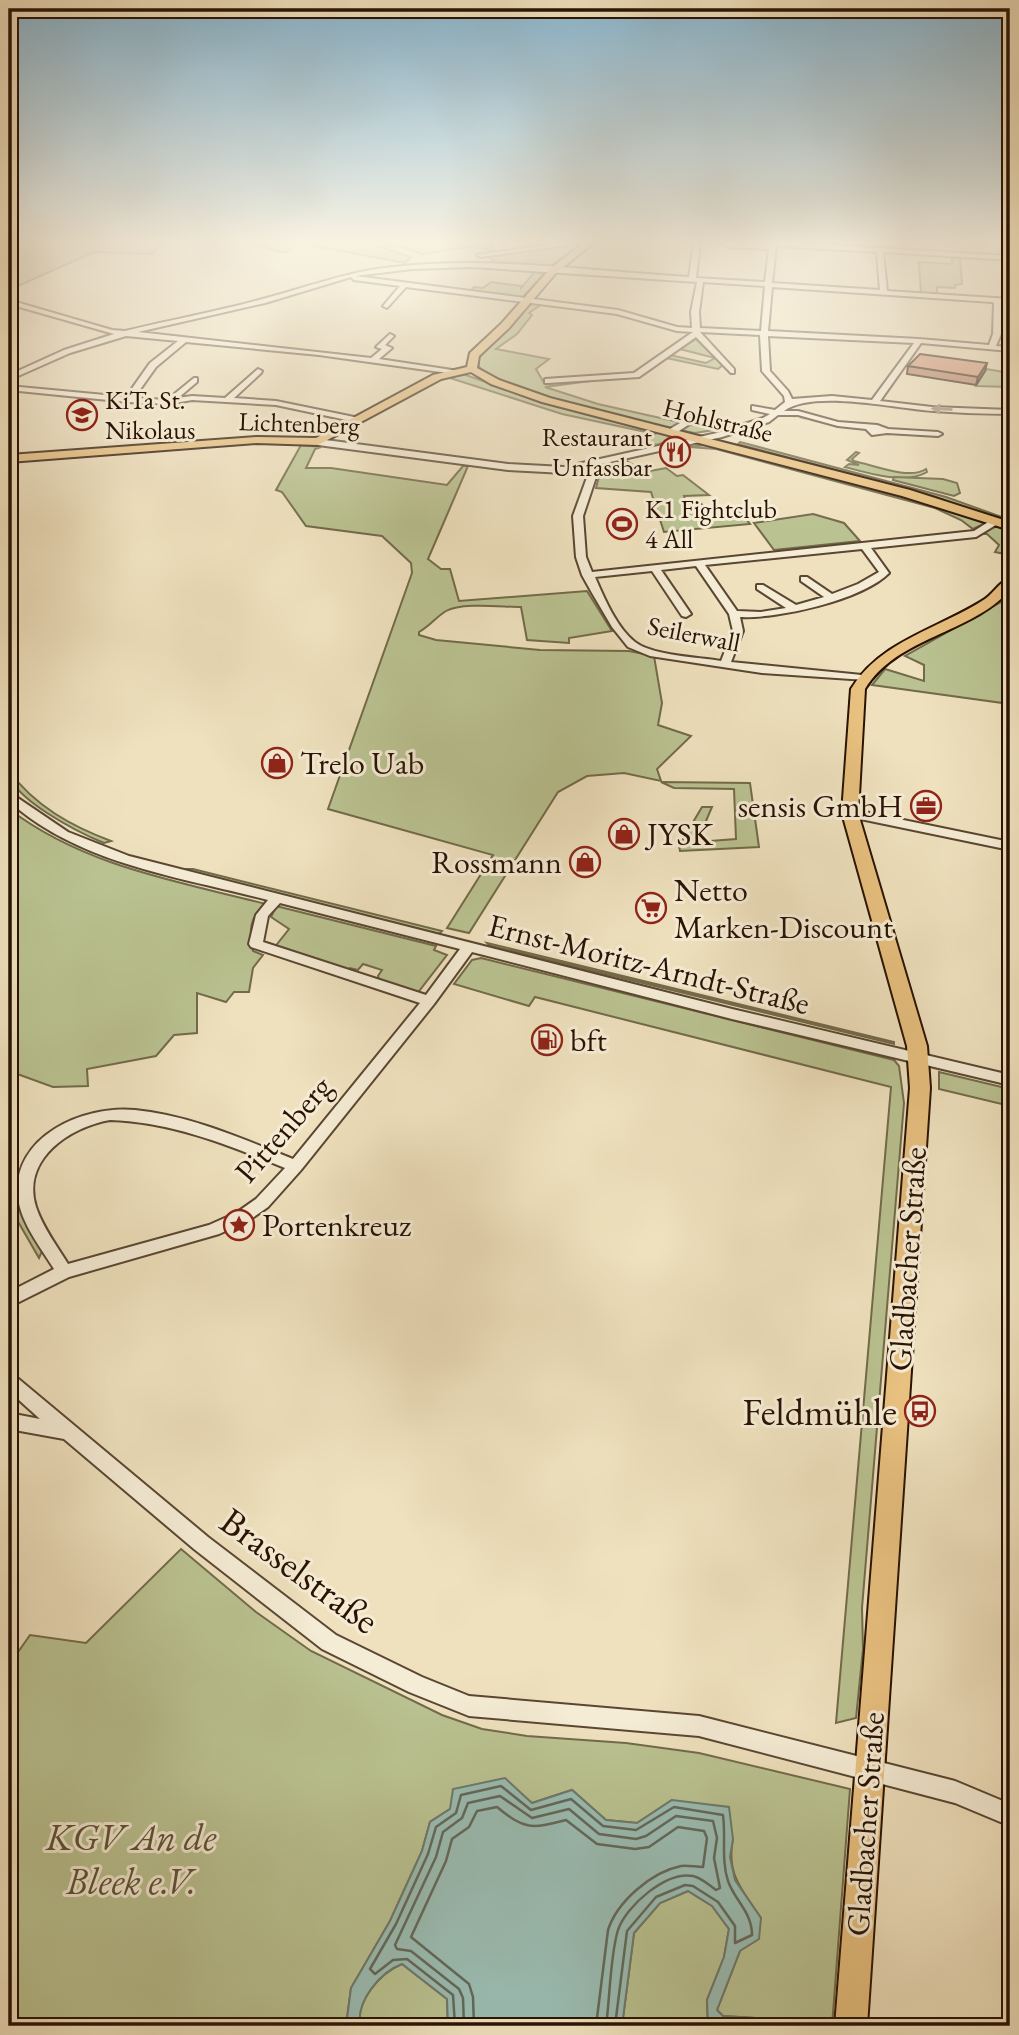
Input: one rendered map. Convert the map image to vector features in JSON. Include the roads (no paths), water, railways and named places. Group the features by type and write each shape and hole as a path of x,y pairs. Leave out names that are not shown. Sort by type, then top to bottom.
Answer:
{"main road":[{"path":"318,442 437,377 472,369 474,355 496,335"},
{"name":"Hohlstraße","path":"472,369 495,382 533,396 906,493 1010,526"},
{"name":"Lichtenberg","path":"9,458 257,440 318,442"},
{"path":"862,678 879,661 992,600 1010,582"},
{"name":"Gladbacher Straße","path":"851,2026 920,1088 918,1059 894,960 850,813 854,733 858,689 862,678"}],"street":[{"path":"9,378 66,352 121,335"},
{"path":"134,335 373,360 452,372"},
{"path":"548,381 636,375 691,335"},
{"path":"699,335 731,371"},
{"path":"763,335 765,371 788,396 789,403"},
{"path":"801,335 1010,349"},
{"path":"992,347 997,335"},
{"path":"373,360 388,348 380,348 390,336"},
{"path":"128,400 153,365 184,340"},
{"path":"875,402 919,341"},
{"path":"227,400 258,371"},
{"path":"169,402 194,380"},
{"path":"9,388 128,400 169,402 192,398 276,403 356,420"},
{"path":"778,413 789,403 832,398 932,409 1010,412"},
{"path":"755,408 798,414 838,424 884,428 887,431 938,434"},
{"name":"Lichtenberg","path":"318,442 508,467 564,470 705,439 743,428 778,413"},
{"path":"673,431 690,421"},
{"name":"Seilerwall","path":"587,467 594,471 579,516 581,557 587,575 617,627 632,645 650,653 724,664 862,678"},
{"path":"587,575 976,534 996,521"},
{"path":"734,614 763,615 830,597 877,580 884,573 864,545"},
{"path":"698,563 734,614 738,631 724,664"},
{"path":"655,568 686,614"},
{"path":"804,579 830,597"},
{"path":"760,587 792,607"},
{"name":"Ernst-Moritz-Arndt-Straße","path":"9,795 47,825 79,843 125,859 468,948 1010,1080"},
{"path":"850,813 1010,846"},
{"path":"276,899 262,915 256,944 429,1001"},
{"name":"Pittenberg","path":"9,1300 64,1272 212,1230 242,1217 262,1203 296,1166 429,1001 468,948"},
{"path":"64,1272 28,1206 26,1181 38,1152 63,1129 92,1116 130,1115 197,1128 296,1166"},
{"path":"9,1381 69,1432"},
{"name":"Brasselstraße","path":"9,1421 69,1432 201,1543 328,1642 416,1685 468,1706 699,1726 955,1792 1010,1815"}],"water":[{"path":"505,1778 532,1803 572,1790 606,1820 637,1823 672,1800 729,1807 733,1839 730,1857 735,1880 761,1918 759,1939 740,1951 717,2010 723,2016 808,2021 808,2026 708,2026 707,2000 724,1957 729,1929 712,1906 688,1891 660,1903 634,1933 622,2026 448,2026 447,1999 402,1964 386,1974 371,1989 362,2007 360,2026 346,2026 351,1988 390,1921 422,1851 430,1822 450,1809 453,1789"}],"tunnel":[{"path":"790,413 826,421"}],"place":[{"name":"KiTa St. Nikolaus","path":"82,415"},
{"name":"Restaurant Unfassbar","path":"675,452"},
{"name":"K1 Fightclub 4 All","path":"622,524"},
{"name":"Trelo Uab","path":"277,763"},
{"name":"sensis GmbH","path":"926,806"},
{"name":"JYSK","path":"624,834"},
{"name":"Rossmann","path":"585,862"},
{"name":"Netto Marken-Discount","path":"651,908"},
{"name":"bft","path":"547,1040"},
{"name":"Portenkreuz","path":"239,1225"},
{"name":"Feldmühle","path":"920,1411"}],"park label":[{"name":"KGV An de Bleek e.V.","path":"131,1858"}]}
